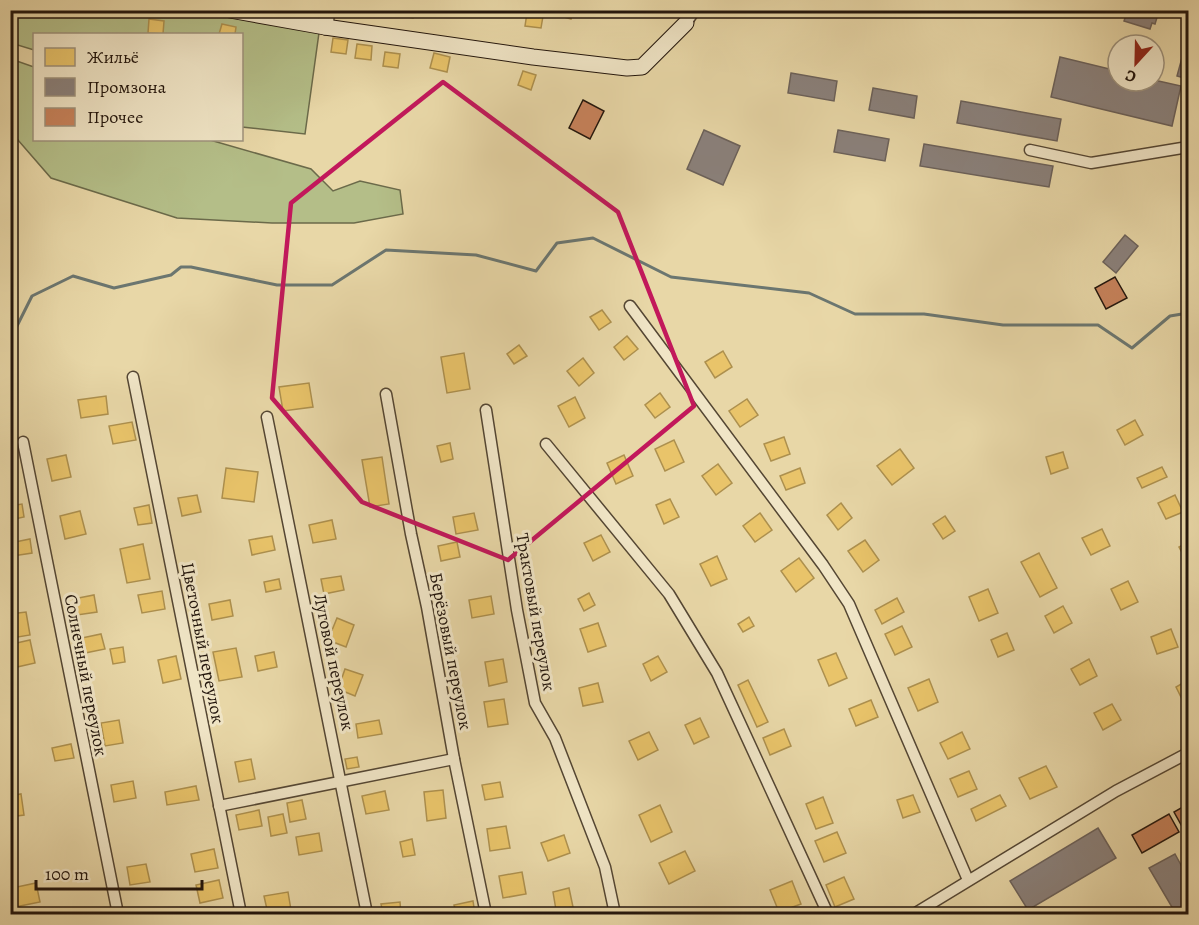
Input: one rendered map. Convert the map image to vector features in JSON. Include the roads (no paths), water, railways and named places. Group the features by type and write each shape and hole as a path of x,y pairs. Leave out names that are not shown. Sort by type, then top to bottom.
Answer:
{"street":[{"path":"230,10 326,27 627,68 642,67 690,17"},
{"path":"326,27 327,10"},
{"path":"1030,150 1091,163 1188,147"},
{"path":"630,306 823,565 849,604 968,880"},
{"name":"Цветочный переулок","path":"134,377 241,915"},
{"name":"Берёзовый переулок","path":"386,394 454,759 486,915"},
{"name":"Трактовый переулок","path":"486,410 517,610 536,703 555,738 605,867 615,915"},
{"name":"Луговой переулок","path":"267,417 367,915"},
{"name":"Солнечный переулок","path":"23,442 118,915"},
{"path":"546,444 669,594 717,673 828,915"},
{"path":"914,915 1116,791 1188,753"},
{"path":"219,806 454,759"}],"waterway":[{"path":"10,330 15,330 32,296 73,276 114,288 171,275 181,267 191,267 277,285 332,285 386,250 476,255 536,271 557,243 593,238 671,277 809,293 855,314 924,314 1003,325 1098,325 1132,348 1170,316 1188,313"}]}
